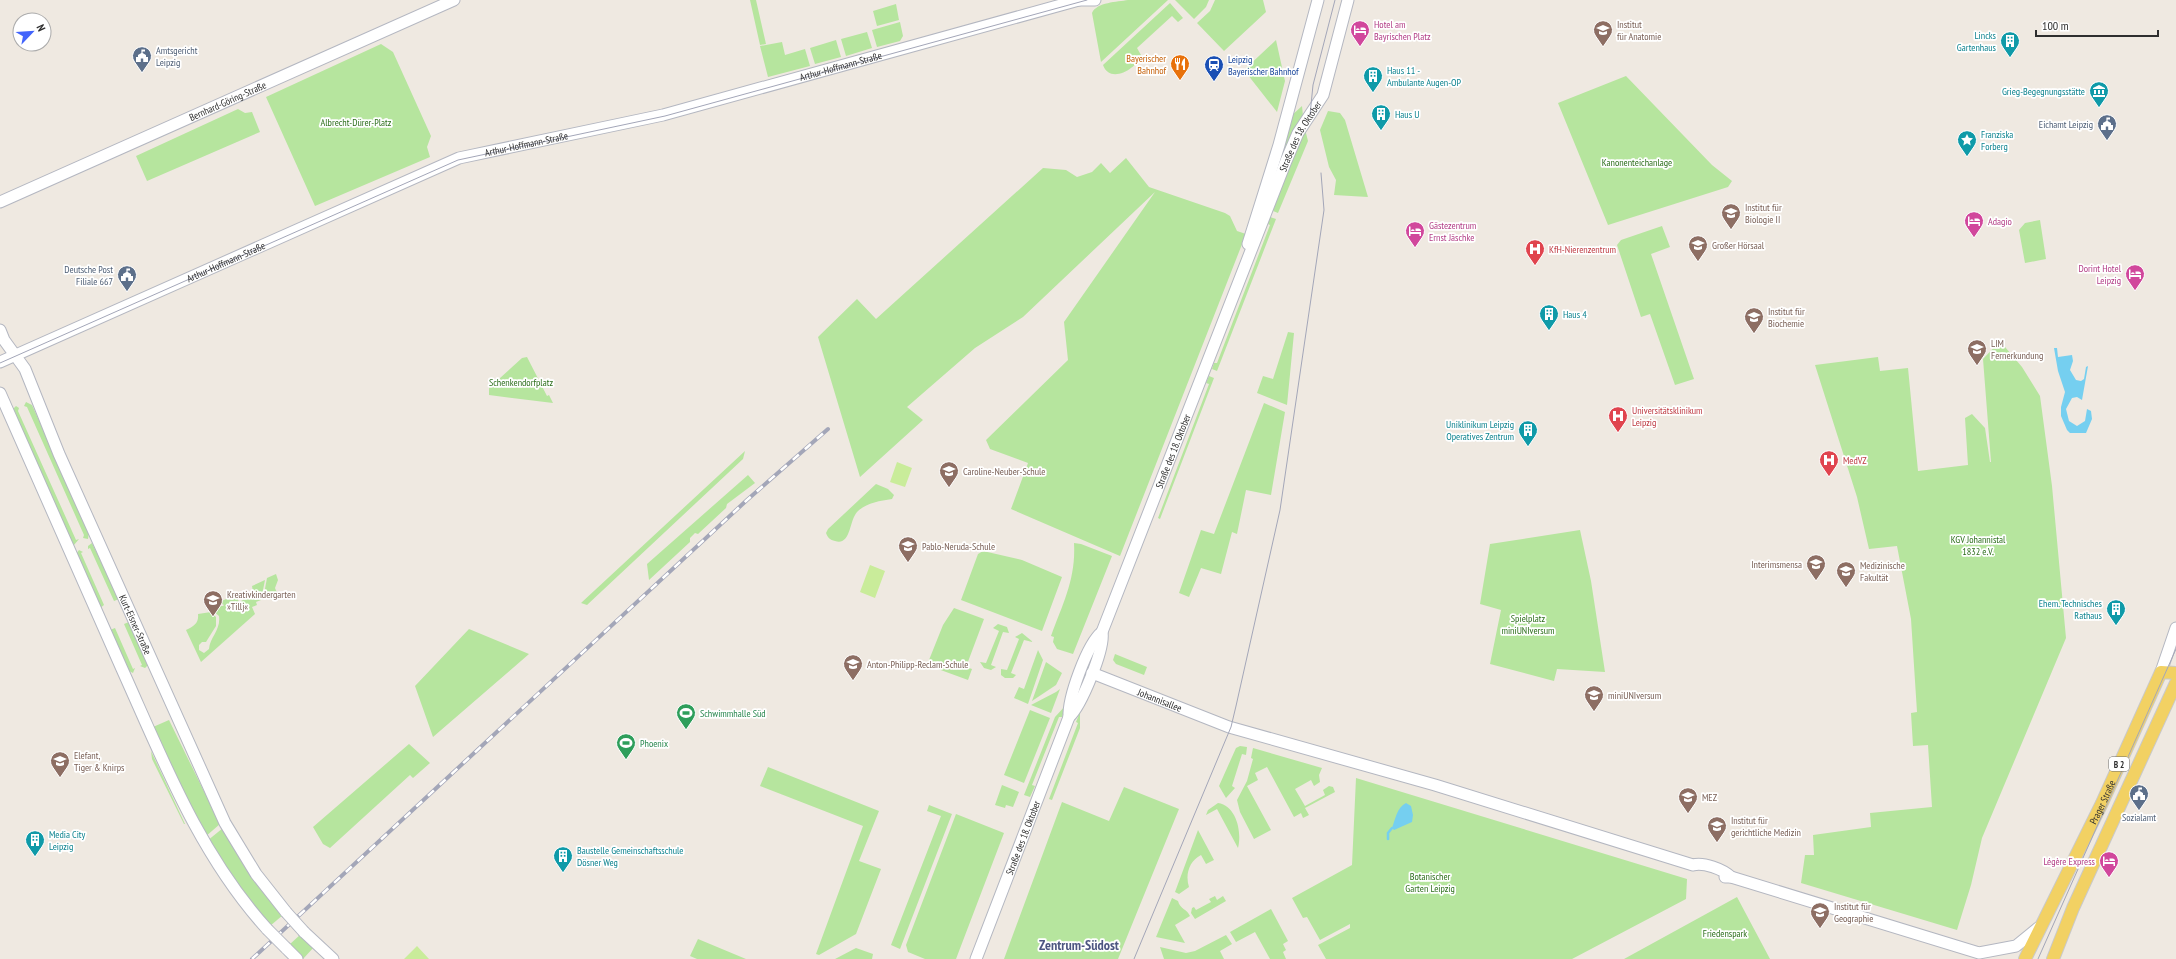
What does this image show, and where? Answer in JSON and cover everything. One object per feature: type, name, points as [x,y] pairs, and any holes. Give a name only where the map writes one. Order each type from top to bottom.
[{"type":"main road","name":"Bernhard-Göring-Straße","points":[[0,202],[454,0]]},
{"type":"main road","name":"Arthur-Hoffmann-Straße","points":[[0,362],[456,160],[663,115],[1078,0],[1095,0]]},
{"type":"main road","name":"Straße des 18. Oktober","points":[[1242,270],[1252,228],[1279,145],[1318,0]]},
{"type":"main road","name":"Straße des 18. Oktober","points":[[976,959],[1069,717],[1069,707],[1080,675],[1094,642],[1102,632],[1242,270],[1298,133],[1323,95],[1348,0]]},
{"type":"main road","name":"Kurt-Eisner-Straße","points":[[0,330],[4,340],[25,369],[59,454],[225,823],[256,874],[286,912],[304,932],[333,959]]},
{"type":"main road","points":[[0,393],[148,728],[190,816],[223,873],[267,929],[297,959]]},
{"type":"main road","name":"Prager Straße","points":[[2038,928],[2102,803],[2159,676],[2176,628]]},
{"type":"main road","name":"Straße des 18. Oktober","points":[[1069,717],[1078,708],[1102,648],[1102,632]]},
{"type":"main road","name":"Johannisallee","points":[[1092,673],[1229,727],[1435,785],[1693,865],[1697,864],[1712,867],[1725,871],[1731,876],[1979,953]]},
{"type":"main road","points":[[2159,676],[2176,673]]},
{"type":"main road","name":"B 2","points":[[2159,676],[2176,685]]},
{"type":"main road","name":"Prager Straße","points":[[2053,959],[2073,908],[2176,685]]},
{"type":"main road","points":[[1979,953],[2016,946],[2038,928]]},
{"type":"main road","name":"B 2","points":[[2024,959],[2038,928]]},
{"type":"main road","points":[[1979,953],[1990,959]]},
{"type":"green space","points":[[750,0],[756,0],[766,44],[760,45]]},
{"type":"green space","points":[[1128,0],[1168,0],[1101,62],[1092,13],[1095,9],[1103,5]]},
{"type":"green space","points":[[1175,0],[1209,0],[1206,7],[1194,19]]},
{"type":"green space","points":[[1215,0],[1263,0],[1266,12],[1224,51],[1197,23],[1210,11]]},
{"type":"green space","points":[[1170,3],[1183,18],[1178,22],[1172,16],[1137,48],[1141,55],[1139,60],[1130,69],[1117,74],[1111,74],[1107,71],[1103,65]]},
{"type":"green space","points":[[896,4],[899,20],[877,26],[873,11]]},
{"type":"green space","points":[[900,22],[903,36],[900,41],[877,47],[872,30]]},
{"type":"green space","points":[[867,32],[872,48],[846,56],[841,39]]},
{"type":"green space","points":[[836,40],[841,57],[815,64],[810,48]]},
{"type":"green space","points":[[1276,40],[1285,81],[1277,112],[1244,70]]},
{"type":"green space","points":[[782,42],[785,55],[805,49],[810,66],[768,77],[760,46]]},
{"type":"green space","name":"Albrecht-Dürer-Platz","points":[[381,44],[393,52],[431,136],[427,147],[430,157],[315,206],[266,97]]},
{"type":"green space","name":"Kanonenteichanlage","points":[[1626,76],[1712,165],[1732,181],[1728,187],[1608,225],[1558,103]]},
{"type":"green space","points":[[1302,106],[1303,116],[1280,166],[1276,168],[1291,116]]},
{"type":"green space","points":[[238,109],[245,113],[252,112],[260,132],[147,181],[136,156]]},
{"type":"green space","points":[[1328,111],[1340,113],[1345,120],[1368,197],[1334,195],[1336,180],[1329,167],[1320,130]]},
{"type":"green space","points":[[1305,129],[1308,141],[1278,213],[1273,211],[1286,174]]},
{"type":"green space","points":[[1126,158],[1149,187],[1225,213],[1230,216],[1237,231],[1246,234],[1120,556],[1011,509],[1028,463],[990,449],[986,440],[1068,360],[1064,322],[1155,192],[1023,317],[975,348],[907,407],[923,420],[860,477],[818,337],[857,299],[876,319],[1043,168],[1066,170],[1077,177],[1092,172],[1101,163],[1110,173]]},
{"type":"green space","points":[[1270,217],[1276,219],[1217,371],[1212,369],[1214,363],[1217,363],[1270,225],[1268,224]]},
{"type":"green space","points":[[2040,220],[2046,259],[2025,263],[2019,230],[2025,223]]},
{"type":"green space","points":[[1662,226],[1670,247],[1651,254],[1694,379],[1675,385],[1650,314],[1641,317],[1617,245],[1621,240]]},
{"type":"green space","points":[[1288,332],[1294,333],[1287,405],[1257,393],[1263,376],[1273,379]]},
{"type":"green space","name":"KGV Johannistal 1832 e.V.","points":[[2000,341],[2022,367],[2040,396],[2052,486],[2066,638],[1982,838],[1971,885],[1957,930],[1801,883],[1805,855],[1814,855],[1813,835],[1871,827],[1870,813],[1932,807],[1928,745],[1913,746],[1911,713],[1917,712],[1911,619],[1897,546],[1869,549],[1857,497],[1815,365],[1878,357],[1880,371],[1908,368],[1918,471],[1968,465],[1965,418],[1972,414],[1985,428],[1991,462],[1983,359]]},
{"type":"green space","name":"Schenkendorfplatz","points":[[527,357],[547,396],[549,395],[553,403],[489,395],[489,388],[522,358]]},
{"type":"green space","points":[[1209,376],[1214,378],[1160,519],[1158,518],[1209,384],[1206,383]]},
{"type":"green space","points":[[26,402],[32,405],[89,532],[88,539],[83,538],[84,535],[27,407],[24,406]]},
{"type":"green space","points":[[1264,403],[1285,412],[1271,495],[1246,490],[1237,534],[1232,532],[1221,574],[1201,568],[1189,597],[1179,593],[1201,530],[1214,534]]},
{"type":"green space","points":[[16,406],[19,408],[18,411],[76,540],[79,539],[74,545],[72,545],[12,410]]},
{"type":"green space","points":[[745,451],[743,459],[587,605],[581,603]]},
{"type":"green space","points":[[897,462],[912,468],[905,487],[890,482]]},
{"type":"green space","points":[[748,475],[755,483],[727,504],[726,508],[698,534],[695,533],[690,538],[690,542],[649,580],[647,564]]},
{"type":"green space","points":[[876,484],[888,489],[894,495],[892,499],[864,506],[854,516],[849,532],[844,540],[840,542],[833,541],[829,538],[826,533],[828,529]]},
{"type":"green space","name":"Spielplatz miniUNIversum","points":[[1580,530],[1591,581],[1605,672],[1557,669],[1554,681],[1490,664],[1501,610],[1480,604],[1490,544]]},
{"type":"green space","points":[[92,543],[119,599],[114,601],[90,548],[88,549],[88,546]]},
{"type":"green space","points":[[1074,543],[1081,544],[1112,556],[1073,654],[1057,649],[1053,642],[1054,637],[1051,636],[1071,580]]},
{"type":"green space","points":[[79,550],[83,552],[81,553],[104,605],[100,608],[76,554]]},
{"type":"green space","points":[[983,551],[1022,560],[1062,577],[1042,631],[961,600],[978,554]]},
{"type":"green space","points":[[870,565],[885,571],[875,598],[860,592]]},
{"type":"green space","points":[[276,574],[278,580],[275,588],[277,593],[270,600],[269,593],[264,594],[267,578]]},
{"type":"green space","points":[[265,580],[261,600],[256,602],[257,605],[252,607],[255,614],[201,662],[186,630],[198,620],[198,614],[211,612],[216,617],[216,626],[206,642],[202,642],[199,645],[199,650],[204,653],[209,649],[219,621],[219,616],[212,610],[218,606],[224,605],[219,602],[236,595],[239,602],[245,599],[244,596],[253,592],[252,586]]},
{"type":"green space","points":[[954,608],[984,619],[966,667],[972,669],[968,680],[927,665],[943,625]]},
{"type":"green space","points":[[129,622],[148,665],[145,668],[140,666],[142,665],[124,624]]},
{"type":"green space","points":[[998,624],[1007,627],[1009,633],[1003,632],[991,665],[996,667],[991,670],[984,668],[980,662],[986,663],[999,631],[993,628]]},
{"type":"green space","points":[[115,628],[133,669],[135,668],[133,673],[127,670],[110,630]]},
{"type":"green space","points":[[469,629],[529,654],[433,737],[415,686]]},
{"type":"green space","points":[[1022,633],[1033,642],[1024,640],[1011,673],[1016,675],[1013,678],[1005,678],[1001,675],[1001,669],[1007,670],[1019,639],[1015,637]]},
{"type":"green space","points":[[1038,650],[1043,660],[1028,704],[1014,698],[1019,687],[1024,689]]},
{"type":"green space","points":[[1115,654],[1147,667],[1144,675],[1116,664],[1113,660]]},
{"type":"green space","points":[[1046,662],[1062,673],[1056,685],[1032,701]]},
{"type":"green space","points":[[1060,689],[1051,713],[1031,705],[1056,692]]},
{"type":"green space","points":[[1066,705],[1062,717],[1059,717],[1032,785],[1035,786],[1030,797],[1024,795],[1055,717]]},
{"type":"green space","points":[[1030,710],[1050,718],[1024,783],[1004,775]]},
{"type":"green space","points":[[1080,712],[1080,728],[1052,800],[1049,799],[1078,723],[1076,722]]},
{"type":"green space","points":[[169,720],[220,824],[205,837],[153,727]]},
{"type":"green space","points":[[409,744],[430,763],[413,778],[410,775],[330,848],[323,844],[313,827]]},
{"type":"green space","points":[[1240,746],[1247,747],[1246,755],[1242,754],[1232,786],[1235,788],[1226,798],[1219,786],[1236,748]]},
{"type":"green space","points":[[1253,748],[1322,768],[1319,775],[1320,782],[1314,786],[1311,780],[1295,789],[1305,806],[1325,795],[1323,790],[1329,786],[1333,787],[1335,792],[1305,808],[1309,815],[1303,818],[1301,813],[1294,817],[1267,767],[1255,773],[1258,780],[1247,786],[1271,830],[1254,839],[1240,812],[1237,800],[1247,781],[1253,759],[1251,758]]},
{"type":"green space","points":[[151,751],[185,824],[152,759]]},
{"type":"green space","points":[[768,767],[879,811],[859,861],[881,869],[856,934],[819,955],[816,954],[863,826],[760,786]]},
{"type":"green space","name":"Botanischer Garten Leipzig","points":[[1356,778],[1687,879],[1686,899],[1572,959],[1326,959],[1318,945],[1350,928],[1350,924],[1320,940],[1307,917],[1303,918],[1292,898],[1352,865]]},
{"type":"green space","points":[[1002,785],[1019,792],[1013,807],[1006,805],[1005,808],[995,805]]},
{"type":"green space","points":[[1124,787],[1179,809],[1118,959],[1004,959],[1062,802],[1109,821]]},
{"type":"green space","points":[[1218,803],[1230,809],[1237,821],[1239,835],[1238,848],[1217,809],[1206,815],[1208,810]]},
{"type":"green space","points":[[929,805],[952,814],[900,949],[891,945],[941,816],[927,811]]},
{"type":"green space","points":[[956,814],[1004,833],[956,959],[925,959],[908,952],[906,945]]},
{"type":"green space","points":[[223,828],[283,915],[270,926],[255,909],[207,841]]},
{"type":"green space","points":[[1198,830],[1214,860],[1206,864],[1201,855],[1197,858],[1189,869],[1189,887],[1179,894],[1175,892]]},
{"type":"green space","points":[[1215,896],[1217,900],[1223,896],[1226,901],[1195,919],[1191,913],[1192,908],[1194,907],[1196,910],[1211,902],[1209,899]]},
{"type":"green space","name":"Friedenspark","points":[[1737,897],[1770,959],[1624,959]]},
{"type":"green space","points":[[1172,898],[1178,901],[1180,906],[1190,916],[1175,925],[1185,943],[1156,937]]},
{"type":"green space","points":[[1271,909],[1288,941],[1283,944],[1286,950],[1283,952],[1286,959],[1270,959],[1255,932],[1236,942],[1230,932]]},
{"type":"green space","points":[[301,934],[314,947],[303,959],[289,945]]},
{"type":"green space","points":[[1226,935],[1232,944],[1220,951],[1224,959],[1164,959],[1160,947],[1186,953],[1195,951]]},
{"type":"green space","points":[[698,939],[746,959],[697,959],[690,956]]},
{"type":"green space","points":[[417,946],[429,959],[404,959]]},
{"type":"green space","points":[[856,948],[873,954],[872,959],[835,959]]},
{"type":"water","points":[[2054,348],[2057,348],[2058,357],[2072,355],[2073,361],[2070,370],[2076,380],[2081,381],[2084,379],[2086,367],[2088,366],[2082,400],[2077,397],[2072,398],[2066,409],[2069,421],[2077,426],[2085,421],[2087,409],[2091,411],[2092,419],[2086,433],[2070,433],[2067,430],[2061,416],[2061,407],[2065,392],[2058,371]]},
{"type":"water","points":[[1406,803],[1411,806],[1413,815],[1412,822],[1394,830],[1392,828],[1400,807]]},
{"type":"waterway","points":[[1388,839],[1388,833],[1392,828]]},
{"type":"tram line","points":[[0,363],[458,160],[665,116],[1087,0]]},
{"type":"tram line","points":[[1310,115],[1313,85],[1335,0]]},
{"type":"tram line","points":[[1134,959],[1231,727],[1236,706],[1280,510],[1324,210],[1321,173]]},
{"type":"tram line","points":[[2038,959],[2176,649]]},
{"type":"railway","points":[[252,959],[747,500],[828,429]]},
{"type":"place","name":"Hotel am Bayrischen Platz","points":[[1360,47]]},
{"type":"place","name":"Institut für Anatomie","points":[[1603,47]]},
{"type":"place","name":"Lincks Gartenhaus","points":[[2010,58]]},
{"type":"place","name":"Amtsgericht Leipzig","points":[[142,73]]},
{"type":"place","name":"Bayerischer Bahnhof","points":[[1180,81]]},
{"type":"place","name":"Leipzig Bayerischer Bahnhof","points":[[1214,82]]},
{"type":"place","name":"Haus 11 - Ambulante Augen-OP","points":[[1373,93]]},
{"type":"place","name":"Grieg-Begegnungsstätte","points":[[2099,108]]},
{"type":"place","name":"Haus U","points":[[1381,131]]},
{"type":"place","name":"Eichamt Leipzig","points":[[2107,141]]},
{"type":"place","name":"Franziska Forberg","points":[[1967,157]]},
{"type":"place","name":"Institut für Biologie II","points":[[1731,230]]},
{"type":"place","name":"Adagio","points":[[1974,238]]},
{"type":"place","name":"Gästezentrum Ernst Jäschke","points":[[1415,248]]},
{"type":"place","name":"Großer Hörsaal","points":[[1698,262]]},
{"type":"place","name":"KfH-Nierenzentrum","points":[[1535,266]]},
{"type":"place","name":"Dorint Hotel Leipzig","points":[[2135,291]]},
{"type":"place","name":"Deutsche Post Filiale 667","points":[[127,292]]},
{"type":"place","name":"Haus 4","points":[[1549,331]]},
{"type":"place","name":"Institut für Biochemie","points":[[1754,334]]},
{"type":"place","name":"LIM Fernerkundung","points":[[1977,366]]},
{"type":"place","name":"Universitätsklinikum Leipzig","points":[[1618,433]]},
{"type":"place","name":"Uniklinikum Leipzig Operatives Zentrum","points":[[1528,447]]},
{"type":"place","name":"MedVZ","points":[[1829,477]]},
{"type":"place","name":"Caroline-Neuber-Schule","points":[[949,488]]},
{"type":"place","name":"Pablo-Neruda-Schule","points":[[908,563]]},
{"type":"place","name":"Interimsmensa","points":[[1816,581]]},
{"type":"place","name":"Medizinische Fakultät","points":[[1846,588]]},
{"type":"place","name":"Kreativkindergarten »Tillj«","points":[[213,617]]},
{"type":"place","name":"Ehem. Technisches Rathaus","points":[[2116,626]]},
{"type":"place","name":"Anton-Philipp-Reclam-Schule","points":[[853,681]]},
{"type":"place","name":"miniUNIversum","points":[[1594,712]]},
{"type":"place","name":"Schwimmhalle Süd","points":[[686,730]]},
{"type":"place","name":"Phoenix","points":[[626,760]]},
{"type":"place","name":"Elefant, Tiger & Knirps","points":[[60,778]]},
{"type":"place","name":"Sozialamt","points":[[2139,811]]},
{"type":"place","name":"MEZ","points":[[1688,814]]},
{"type":"place","name":"Institut für gerichtliche Medizin","points":[[1717,843]]},
{"type":"place","name":"Media City Leipzig","points":[[35,857]]},
{"type":"place","name":"Baustelle Gemeinschaftsschule Dösner Weg","points":[[563,873]]},
{"type":"place","name":"Légère Express","points":[[2109,878]]},
{"type":"place","name":"Institut für Geographie","points":[[1820,929]]},
{"type":"district","name":"Zentrum-Südost","points":[[1079,945]]}]
